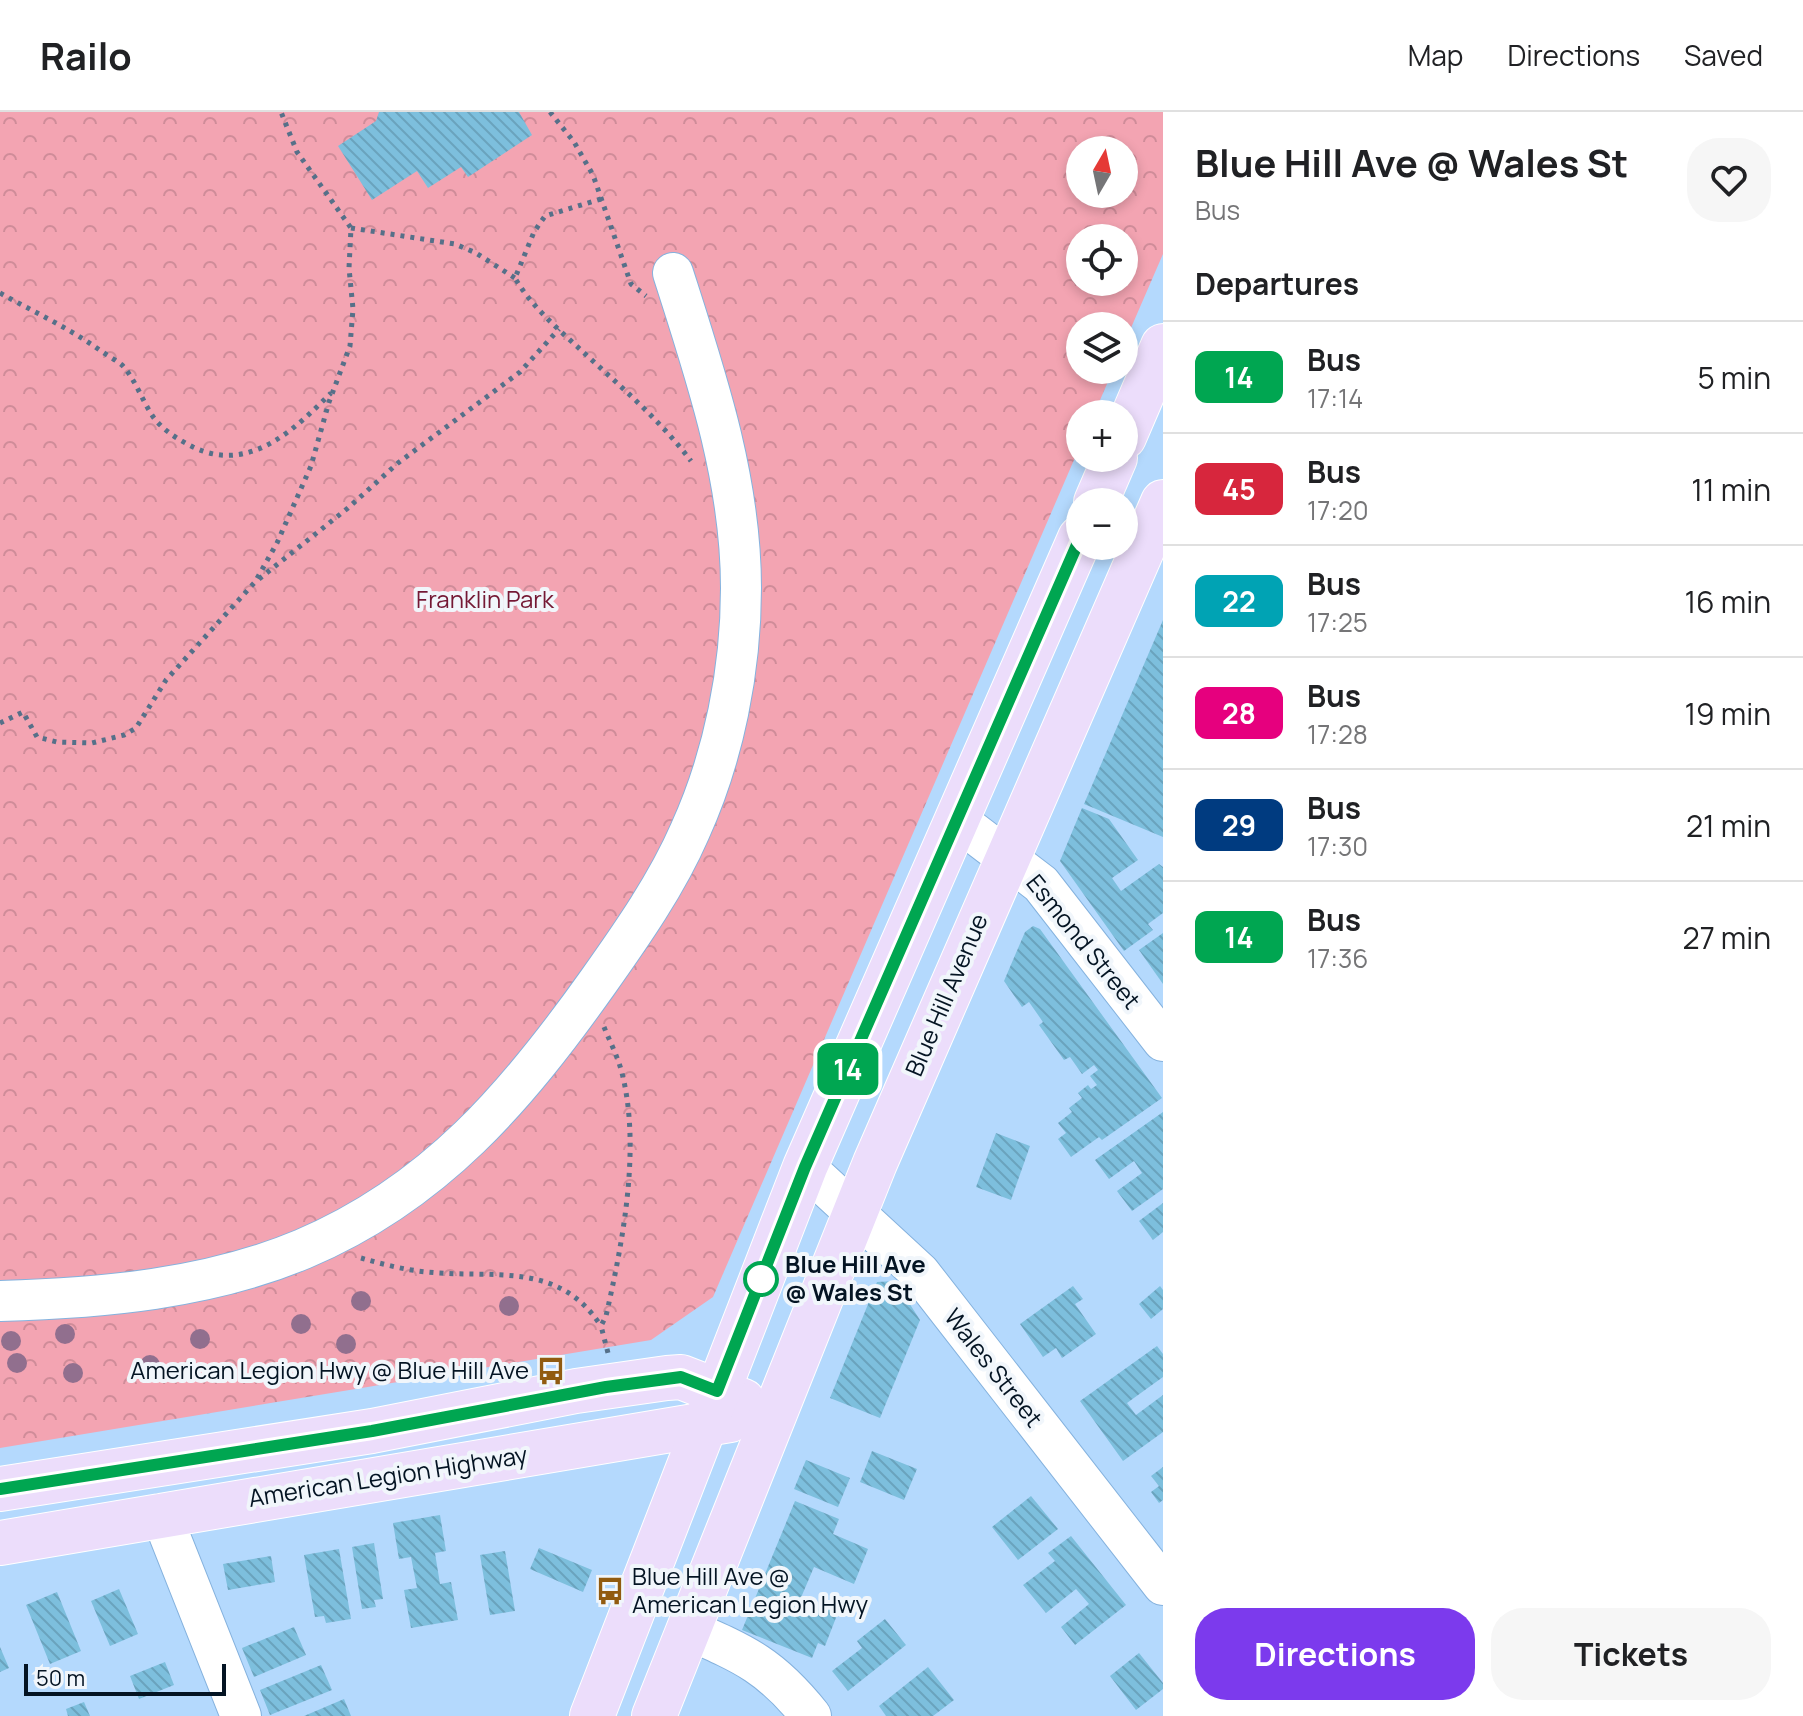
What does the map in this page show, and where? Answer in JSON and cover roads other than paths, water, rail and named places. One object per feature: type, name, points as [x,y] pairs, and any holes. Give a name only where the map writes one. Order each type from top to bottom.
[{"type":"main road","points":[[1138,404],[1163,346]]},
{"type":"main road","name":"Blue Hill Avenue","points":[[654,1716],[855,1213],[1163,502]]},
{"type":"main road","points":[[592,1716],[805,1167],[1070,560]]},
{"type":"main road","name":"American Legion Highway","points":[[0,1489],[372,1431],[606,1387],[681,1377],[711,1407]]},
{"type":"main road","name":"American Legion Highway","points":[[0,1543],[711,1407],[776,1412]]},
{"type":"street","points":[[0,1301],[117,1294],[252,1268],[324,1239],[394,1200],[435,1170],[481,1129],[526,1079],[624,946],[690,833],[717,758],[735,675],[741,587],[739,536],[731,474],[673,273]]},
{"type":"street","name":"Esmond Street","points":[[957,820],[1041,884],[1163,1041]]},
{"type":"street","name":"Wales Street","points":[[805,1167],[920,1273],[1163,1585]]},
{"type":"street","points":[[161,1514],[241,1716]]},
{"type":"street","points":[[689,1630],[743,1654],[761,1666],[791,1691],[811,1716]]},
{"type":"place","name":"Blue Hill Ave @ Wales St","points":[[761,1279]]},
{"type":"place","name":"American Legion Hwy @ Blue Hill Ave","points":[[551,1371]]},
{"type":"place","name":"Blue Hill Ave @ American Legion Hwy","points":[[610,1591]]},
{"type":"park label","name":"Franklin Park","points":[[485,600]]}]
